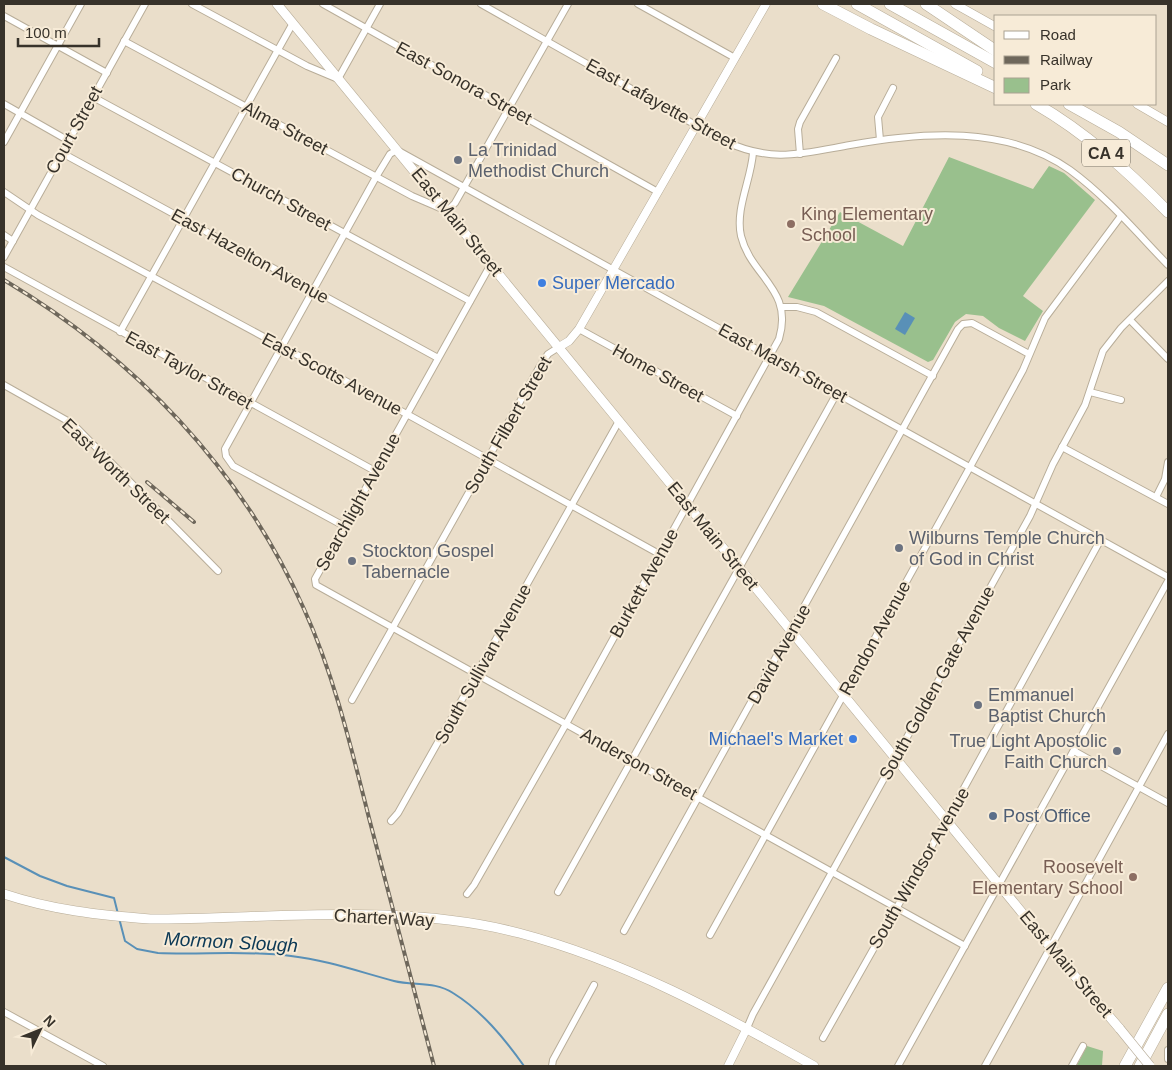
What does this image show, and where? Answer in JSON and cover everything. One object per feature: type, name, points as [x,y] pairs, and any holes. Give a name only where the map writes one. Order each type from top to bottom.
[{"type":"highway","points":[[823,4],[871,29],[994,87]]},
{"type":"highway","points":[[857,4],[994,80]]},
{"type":"highway","points":[[890,4],[994,62]]},
{"type":"highway","points":[[926,4],[994,50]]},
{"type":"highway","points":[[1030,105],[1057,117]]},
{"type":"highway","name":"CA 4","points":[[1038,105],[1114,159],[1168,212]]},
{"type":"highway","name":"CA 4","points":[[1071,105],[1168,165]]},
{"type":"highway","points":[[1076,105],[1106,125]]},
{"type":"highway","points":[[1125,1066],[1168,988]]},
{"type":"highway","points":[[1140,1066],[1168,1014]]},
{"type":"main road","name":"East Main Street","points":[[277,4],[843,695],[1150,1066]]},
{"type":"main road","name":"Charter Way","points":[[4,894],[41,905],[88,914],[138,918],[364,915],[433,920],[518,933],[593,956],[637,974],[747,1028],[814,1066]]},
{"type":"street","points":[[4,142],[81,4]]},
{"type":"street","name":"Court Street","points":[[4,257],[143,4]]},
{"type":"street","points":[[192,4],[277,50],[338,79],[380,4]]},
{"type":"street","name":"East Sonora Street","points":[[323,4],[658,192]]},
{"type":"street","name":"East Lafayette Street","points":[[481,4],[696,125],[753,153],[784,156],[907,136],[960,136],[995,140],[1026,148],[1054,160],[1070,170],[1121,216],[1168,265]]},
{"type":"street","points":[[447,211],[456,203],[568,4]]},
{"type":"street","points":[[638,4],[735,58]]},
{"type":"street","name":"South Filbert Street","points":[[352,700],[540,366],[548,354],[569,341],[579,329],[766,4]]},
{"type":"street","points":[[955,4],[994,26]]},
{"type":"street","points":[[4,16],[106,73]]},
{"type":"street","points":[[120,332],[293,23]]},
{"type":"street","name":"Alma Street","points":[[124,41],[412,196],[447,211]]},
{"type":"street","points":[[800,154],[798,129],[800,122],[836,58]]},
{"type":"street","points":[[880,140],[878,117],[893,88]]},
{"type":"street","name":"Church Street","points":[[93,97],[470,301]]},
{"type":"street","points":[[4,104],[69,141]]},
{"type":"street","points":[[1139,105],[1168,122]]},
{"type":"street","points":[[344,526],[233,466],[226,456],[225,448],[376,177],[390,154],[397,150]]},
{"type":"street","name":"East Marsh Street","points":[[397,150],[1168,576]]},
{"type":"street","name":"East Hazelton Avenue","points":[[62,153],[438,358]]},
{"type":"street","name":"Burkett Avenue","points":[[466,894],[474,885],[566,724],[771,356],[781,333],[782,307],[773,287],[747,250],[742,236],[740,217],[753,153]]},
{"type":"street","name":"East Scotts Avenue","points":[[4,192],[151,276],[407,414],[660,554]]},
{"type":"street","name":"Rendon Avenue","points":[[710,935],[1023,370],[1044,318],[1121,216]]},
{"type":"street","points":[[4,235],[13,241]]},
{"type":"street","name":"Searchlight Avenue","points":[[314,582],[491,264]]},
{"type":"street","name":"East Taylor Street","points":[[4,267],[375,471]]},
{"type":"street","name":"South Golden Gate Avenue","points":[[728,1066],[752,1014],[1036,504],[1062,446],[1090,392],[1103,351],[1130,320],[1168,282]]},
{"type":"street","points":[[782,307],[797,307],[816,312],[933,376]]},
{"type":"street","points":[[1130,320],[1168,360]]},
{"type":"street","name":"David Avenue","points":[[624,930],[904,430],[958,329],[968,323],[976,325],[1029,354]]},
{"type":"street","name":"Home Street","points":[[579,329],[737,416]]},
{"type":"street","name":"East Worth Street","points":[[4,385],[73,424],[218,572]]},
{"type":"street","points":[[1090,392],[1121,400]]},
{"type":"street","points":[[558,892],[633,761],[837,393]]},
{"type":"street","name":"South Sullivan Avenue","points":[[392,821],[478,675],[618,421]]},
{"type":"street","points":[[1062,446],[1168,504]]},
{"type":"street","points":[[1156,497],[1165,479],[1168,462]]},
{"type":"street","name":"South Windsor Avenue","points":[[823,1038],[947,819],[1101,539]]},
{"type":"street","points":[[898,1066],[1168,581]]},
{"type":"street","name":"Anderson Street","points":[[314,582],[965,946]]},
{"type":"street","points":[[985,1066],[1168,734]]},
{"type":"street","points":[[1074,751],[1168,803]]},
{"type":"street","points":[[552,1066],[553,1060],[594,985]]},
{"type":"street","points":[[4,1012],[103,1066]]},
{"type":"street","points":[[1072,1066],[1083,1046]]},
{"type":"street","points":[[1168,1050],[1168,1059]]},
{"type":"green space","points":[[949,157],[1033,189],[1049,166],[1064,173],[1095,200],[1023,296],[1043,311],[1025,341],[999,328],[983,316],[966,314],[955,322],[933,360],[928,362],[824,306],[788,297],[840,212],[903,246]]},
{"type":"green space","points":[[1087,1046],[1103,1051],[1102,1066],[1077,1065]]},
{"type":"water","points":[[905,312],[915,318],[905,335],[895,329]]},
{"type":"waterway","name":"Mormon Slough","points":[[4,857],[40,876],[67,886],[114,898],[118,914]]},
{"type":"waterway","name":"Mormon Slough","points":[[119,918],[125,941],[137,949],[158,953],[258,953],[291,956],[330,963],[394,981],[432,985],[446,989],[474,1008],[509,1045],[524,1066]]},
{"type":"railway","points":[[4,280],[52,311],[97,344],[140,381],[180,421],[216,464],[249,509],[278,558],[315,634],[333,685],[434,1066]]},
{"type":"railway","points":[[147,482],[194,522]]},
{"type":"place","name":"La Trinidad Methodist Church","points":[[458,160]]},
{"type":"place","name":"King Elementary School","points":[[791,224]]},
{"type":"place","name":"Super Mercado","points":[[542,283]]},
{"type":"place","name":"Wilburns Temple Church of God in Christ","points":[[899,548]]},
{"type":"place","name":"Stockton Gospel Tabernacle","points":[[352,561]]},
{"type":"place","name":"Emmanuel Baptist Church","points":[[978,705]]},
{"type":"place","name":"Michael's Market","points":[[853,739]]},
{"type":"place","name":"True Light Apostolic Faith Church","points":[[1117,751]]},
{"type":"place","name":"Post Office","points":[[993,816]]},
{"type":"place","name":"Roosevelt Elementary School","points":[[1133,877]]}]
